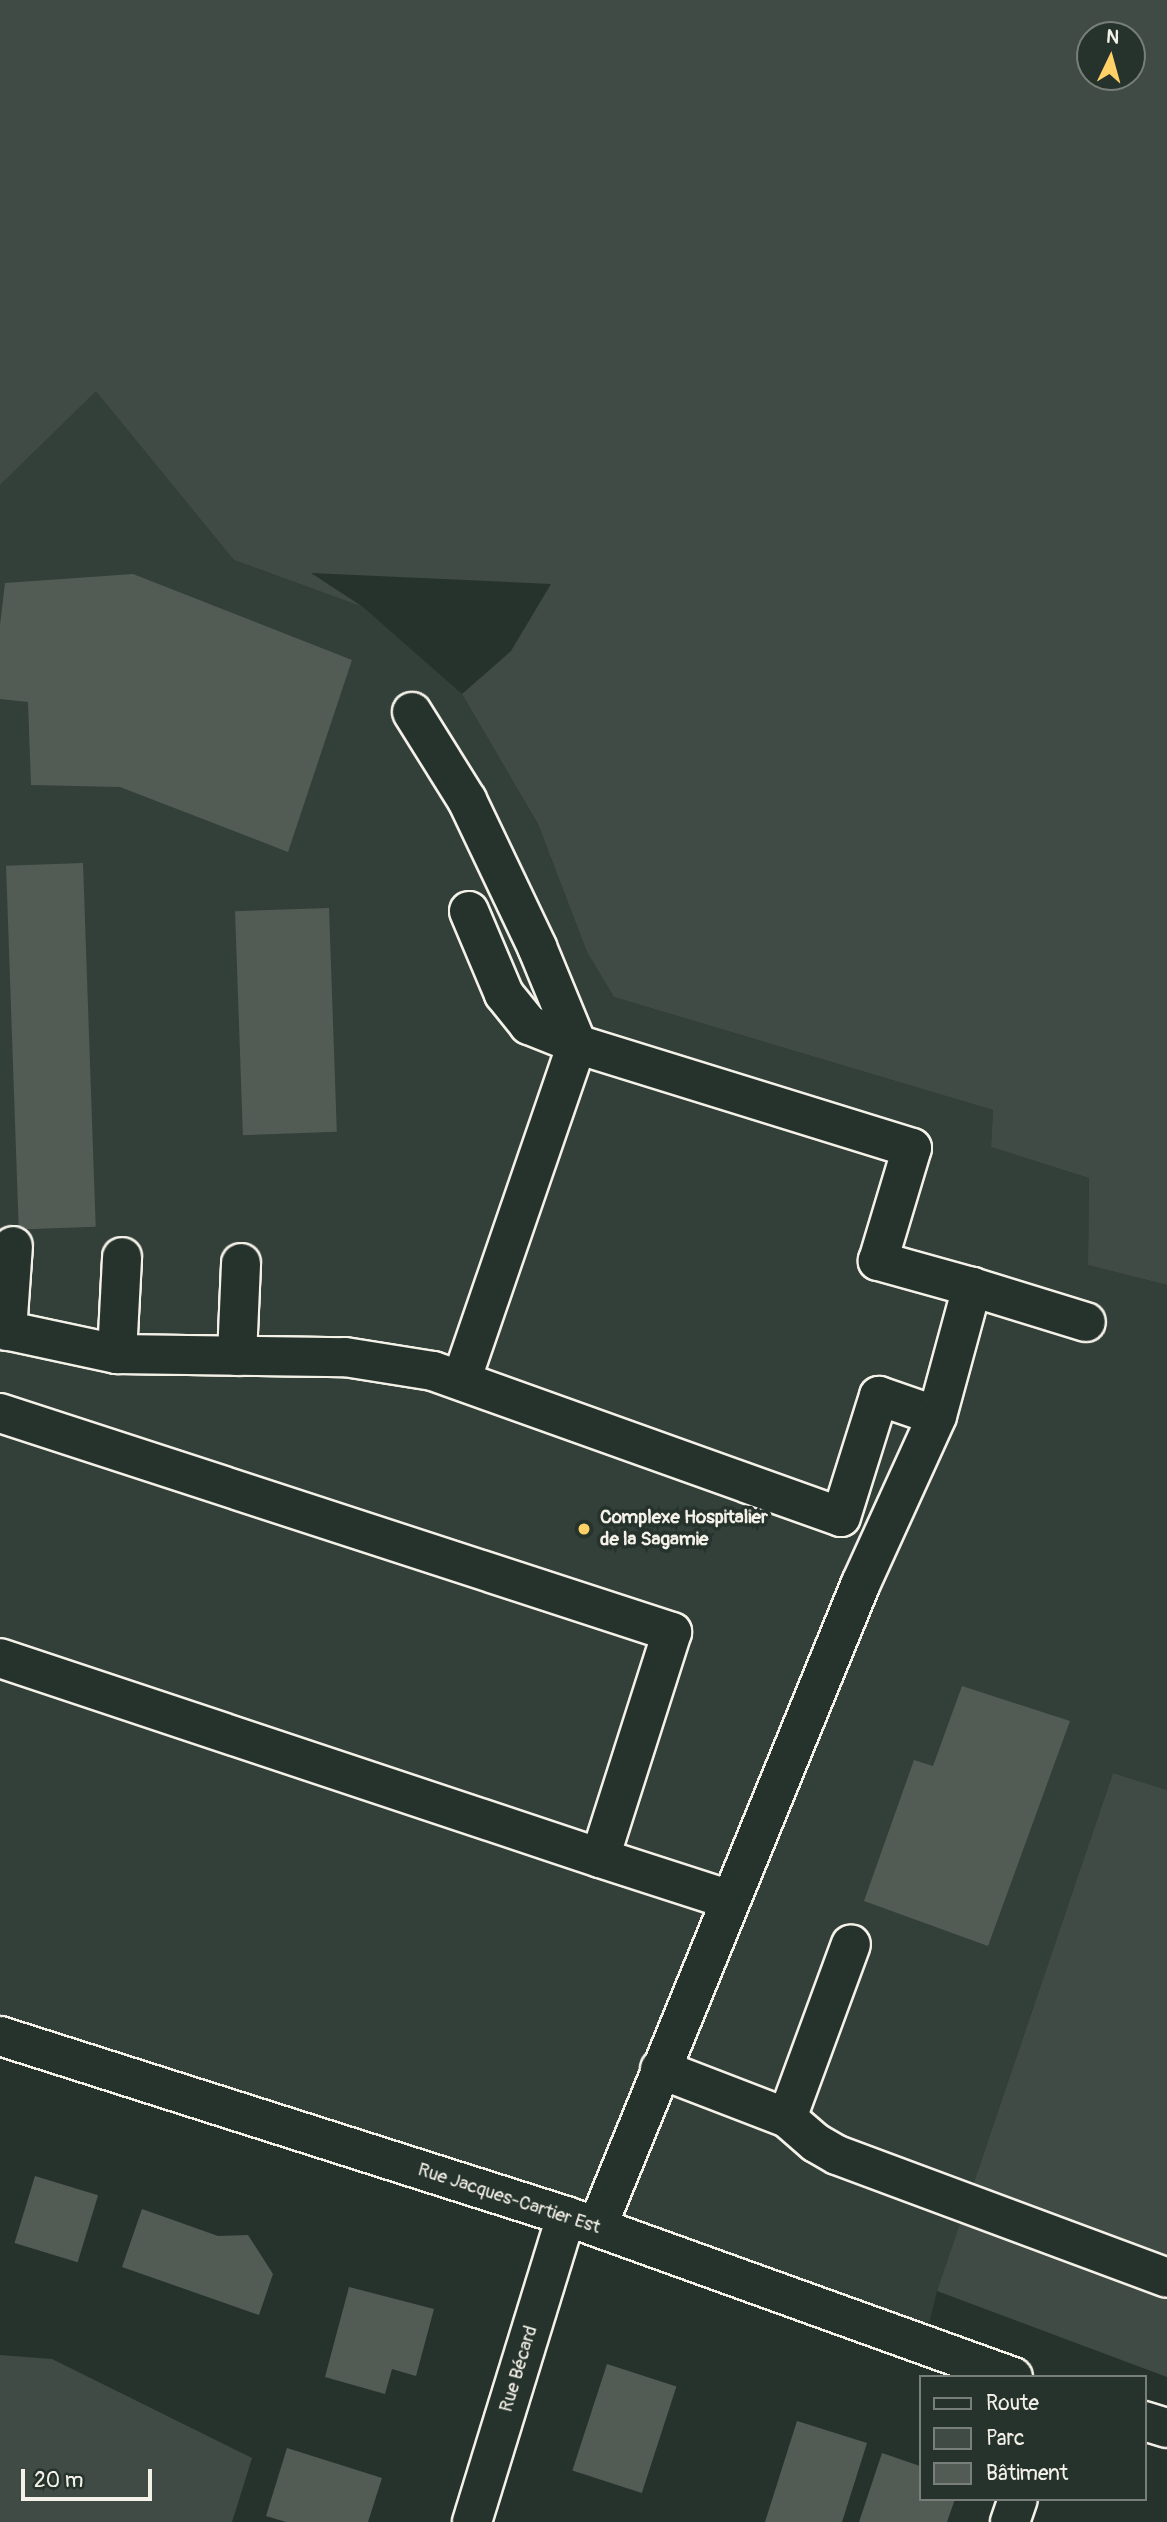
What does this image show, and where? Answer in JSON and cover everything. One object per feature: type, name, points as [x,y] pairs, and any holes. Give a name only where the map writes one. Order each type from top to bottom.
[{"type":"main road","points":[[412,712],[467,800],[537,947],[577,1044],[461,1381]]},
{"type":"main road","points":[[469,911],[504,994],[530,1025],[577,1044],[912,1147],[878,1261],[1086,1322]]},
{"type":"main road","points":[[13,1246],[4,1330],[117,1354],[345,1357],[433,1371],[841,1517],[879,1396],[937,1416]]},
{"type":"main road","points":[[117,1354],[122,1257]]},
{"type":"main road","points":[[237,1356],[241,1263]]},
{"type":"main road","name":"Rue Bécard","points":[[472,2522],[582,2222],[660,2069],[862,1583],[937,1416],[972,1287]]},
{"type":"main road","points":[[0,1413],[672,1632],[600,1858]]},
{"type":"main road","points":[[0,1658],[730,1900]]},
{"type":"main road","points":[[787,2118],[851,1944]]},
{"type":"main road","name":"Rue Jacques-Cartier Est","points":[[0,2036],[582,2222],[1007,2375]]},
{"type":"main road","points":[[660,2069],[787,2118],[816,2143],[837,2155],[967,2201],[1167,2278]]},
{"type":"main road","points":[[1146,2422],[1167,2428]]},
{"type":"main road","points":[[1010,2522],[1017,2501]]},
{"type":"shaded area","name":"Complexe Hospitalier de la Sagamie","points":[[96,390],[138,433],[234,560],[363,607],[462,694],[538,824],[587,952],[614,997],[993,1110],[991,1147],[1089,1178],[1088,1265],[1167,1285],[1167,1790],[1113,1773],[937,2291],[924,2344],[0,2036],[0,485]]},
{"type":"green space","points":[[0,0],[1167,0],[1167,1285],[1088,1265],[1089,1178],[991,1147],[993,1110],[614,997],[587,952],[538,824],[462,694],[511,651],[551,584],[311,573],[363,607],[234,560],[96,391],[0,485]]},
{"type":"green space","points":[[1113,1773],[1167,1790],[1167,2377],[937,2291]]},
{"type":"green space","points":[[0,2355],[52,2359],[252,2458],[232,2522],[0,2522]]},
{"type":"building","points":[[133,574],[352,660],[288,852],[120,787],[31,785],[28,702],[0,699],[0,625],[5,583]]},
{"type":"building","points":[[83,863],[96,1227],[19,1229],[6,866]]},
{"type":"building","points":[[329,908],[337,1132],[243,1135],[235,911]]},
{"type":"building","points":[[962,1686],[1070,1721],[988,1946],[864,1901],[914,1760],[933,1766]]},
{"type":"building","points":[[35,2176],[98,2195],[78,2262],[15,2243]]},
{"type":"building","points":[[142,2209],[218,2236],[248,2235],[273,2274],[259,2315],[122,2267]]},
{"type":"building","points":[[349,2287],[434,2309],[416,2376],[392,2369],[385,2394],[325,2377]]},
{"type":"building","points":[[607,2364],[676,2387],[642,2493],[572,2471]]},
{"type":"building","points":[[797,2421],[867,2443],[842,2522],[765,2522]]},
{"type":"building","points":[[287,2448],[382,2478],[368,2522],[286,2522],[266,2516]]},
{"type":"building","points":[[882,2453],[918,2465],[918,2501],[954,2501],[947,2522],[859,2522]]},
{"type":"place","name":"Complexe Hospitalier de la Sagamie","points":[[584,1529]]}]
